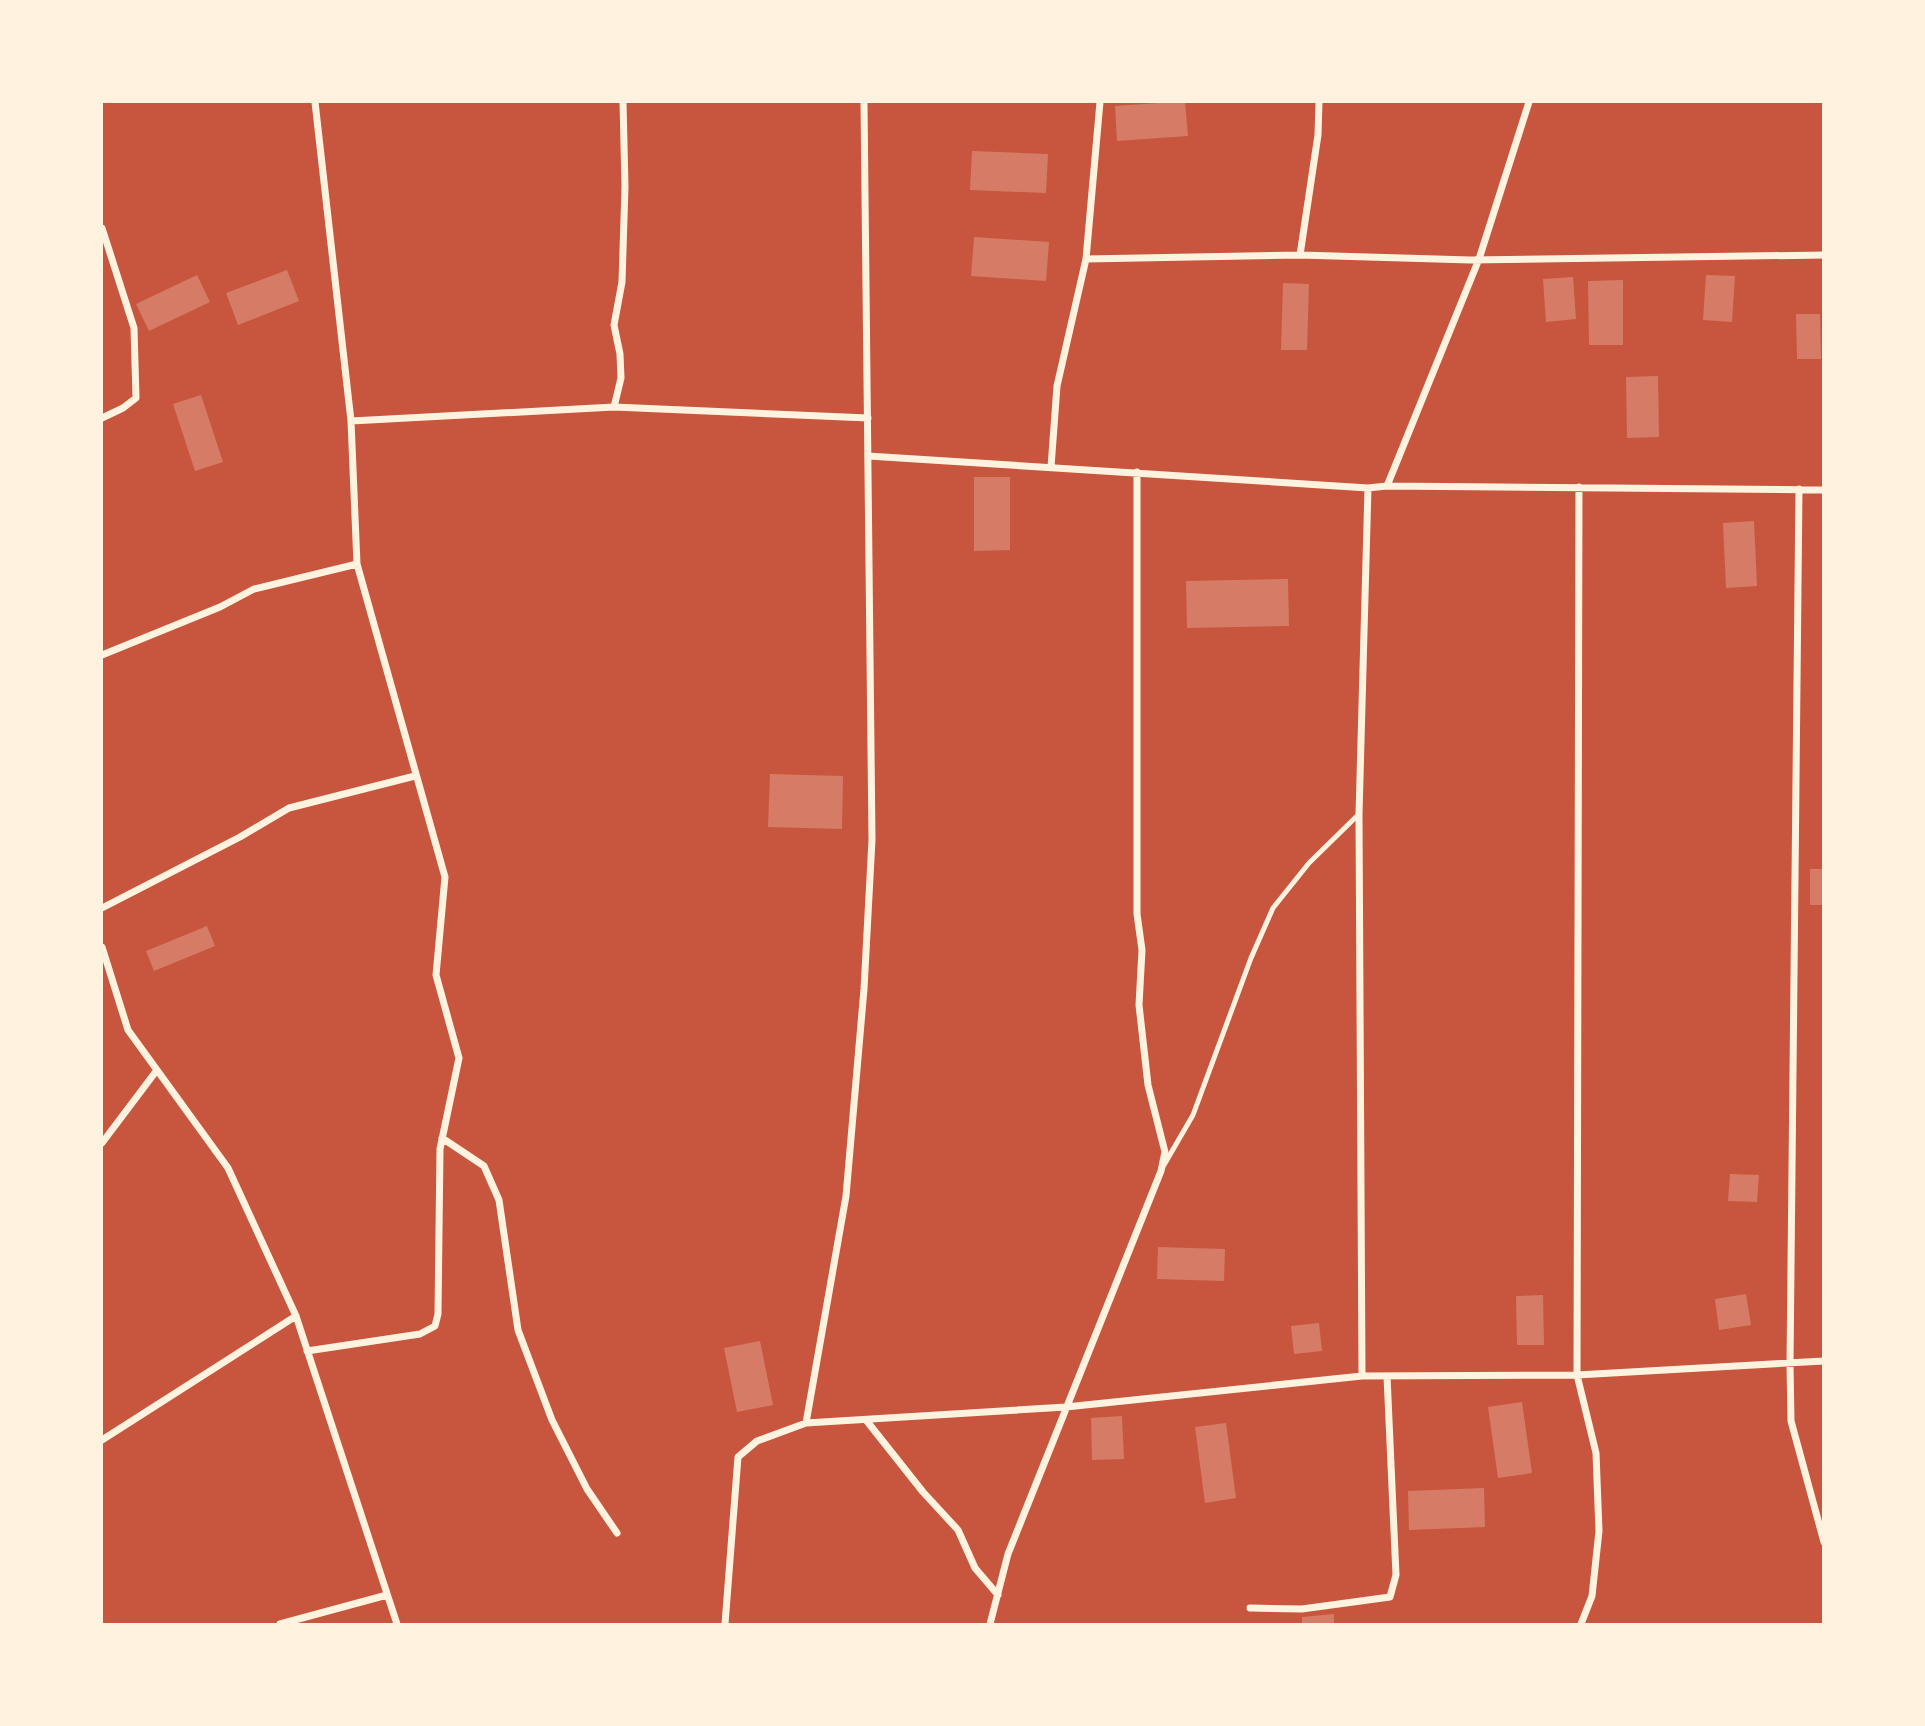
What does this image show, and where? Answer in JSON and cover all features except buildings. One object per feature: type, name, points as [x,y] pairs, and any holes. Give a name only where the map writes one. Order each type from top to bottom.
[{"type":"street","points":[[307,1351],[420,1334],[435,1326],[438,1314],[440,1149],[458,1058],[436,975],[445,877],[357,564],[351,421],[315,102]]},
{"type":"street","points":[[614,407],[621,378],[620,354],[614,325],[622,282],[625,187],[623,102]]},
{"type":"street","points":[[806,1423],[846,1196],[864,989],[873,840],[864,102]]},
{"type":"street","points":[[1051,467],[1057,386],[1086,259],[1100,102]]},
{"type":"street","points":[[1300,255],[1318,135],[1319,102]]},
{"type":"street","points":[[1387,486],[1479,259],[1529,102]]},
{"type":"street","points":[[102,228],[134,328],[136,381],[135,398],[123,408],[102,418]]},
{"type":"street","points":[[1086,259],[1300,255],[1479,259],[1824,255]]},
{"type":"street","points":[[351,421],[614,407],[868,418]]},
{"type":"street","points":[[869,456],[1368,488],[1824,490]]},
{"type":"street","points":[[990,1625],[1008,1554],[1161,1171],[1165,1152],[1148,1085],[1139,1004],[1142,950],[1137,914],[1137,472]]},
{"type":"street","points":[[1579,487],[1577,1375],[1596,1453],[1599,1531],[1592,1596],[1581,1625]]},
{"type":"street","points":[[1362,1376],[1359,814],[1368,488]]},
{"type":"street","points":[[1799,489],[1791,1421],[1824,1542]]},
{"type":"street","points":[[102,655],[220,607],[254,589],[357,564]]},
{"type":"street","points":[[102,908],[240,837],[289,808],[415,776]]},
{"type":"street","points":[[102,947],[128,1030],[228,1168],[296,1316],[397,1625]]},
{"type":"street","points":[[102,1143],[157,1070]]},
{"type":"street","points":[[442,1138],[484,1166],[499,1200],[518,1330],[552,1420],[587,1489],[617,1533]]},
{"type":"street","points":[[102,1440],[296,1316]]},
{"type":"street","points":[[725,1625],[738,1457],[757,1441],[806,1423],[1066,1407],[1362,1376],[1577,1375],[1824,1361]]},
{"type":"street","points":[[1250,1608],[1302,1609],[1390,1597],[1396,1575],[1387,1376]]},
{"type":"street","points":[[866,1420],[923,1492],[958,1530],[975,1568],[998,1595]]},
{"type":"street","points":[[280,1625],[387,1595]]},
{"type":"lane","points":[[1161,1171],[1193,1115],[1251,958],[1273,908],[1309,863],[1359,814]]}]
